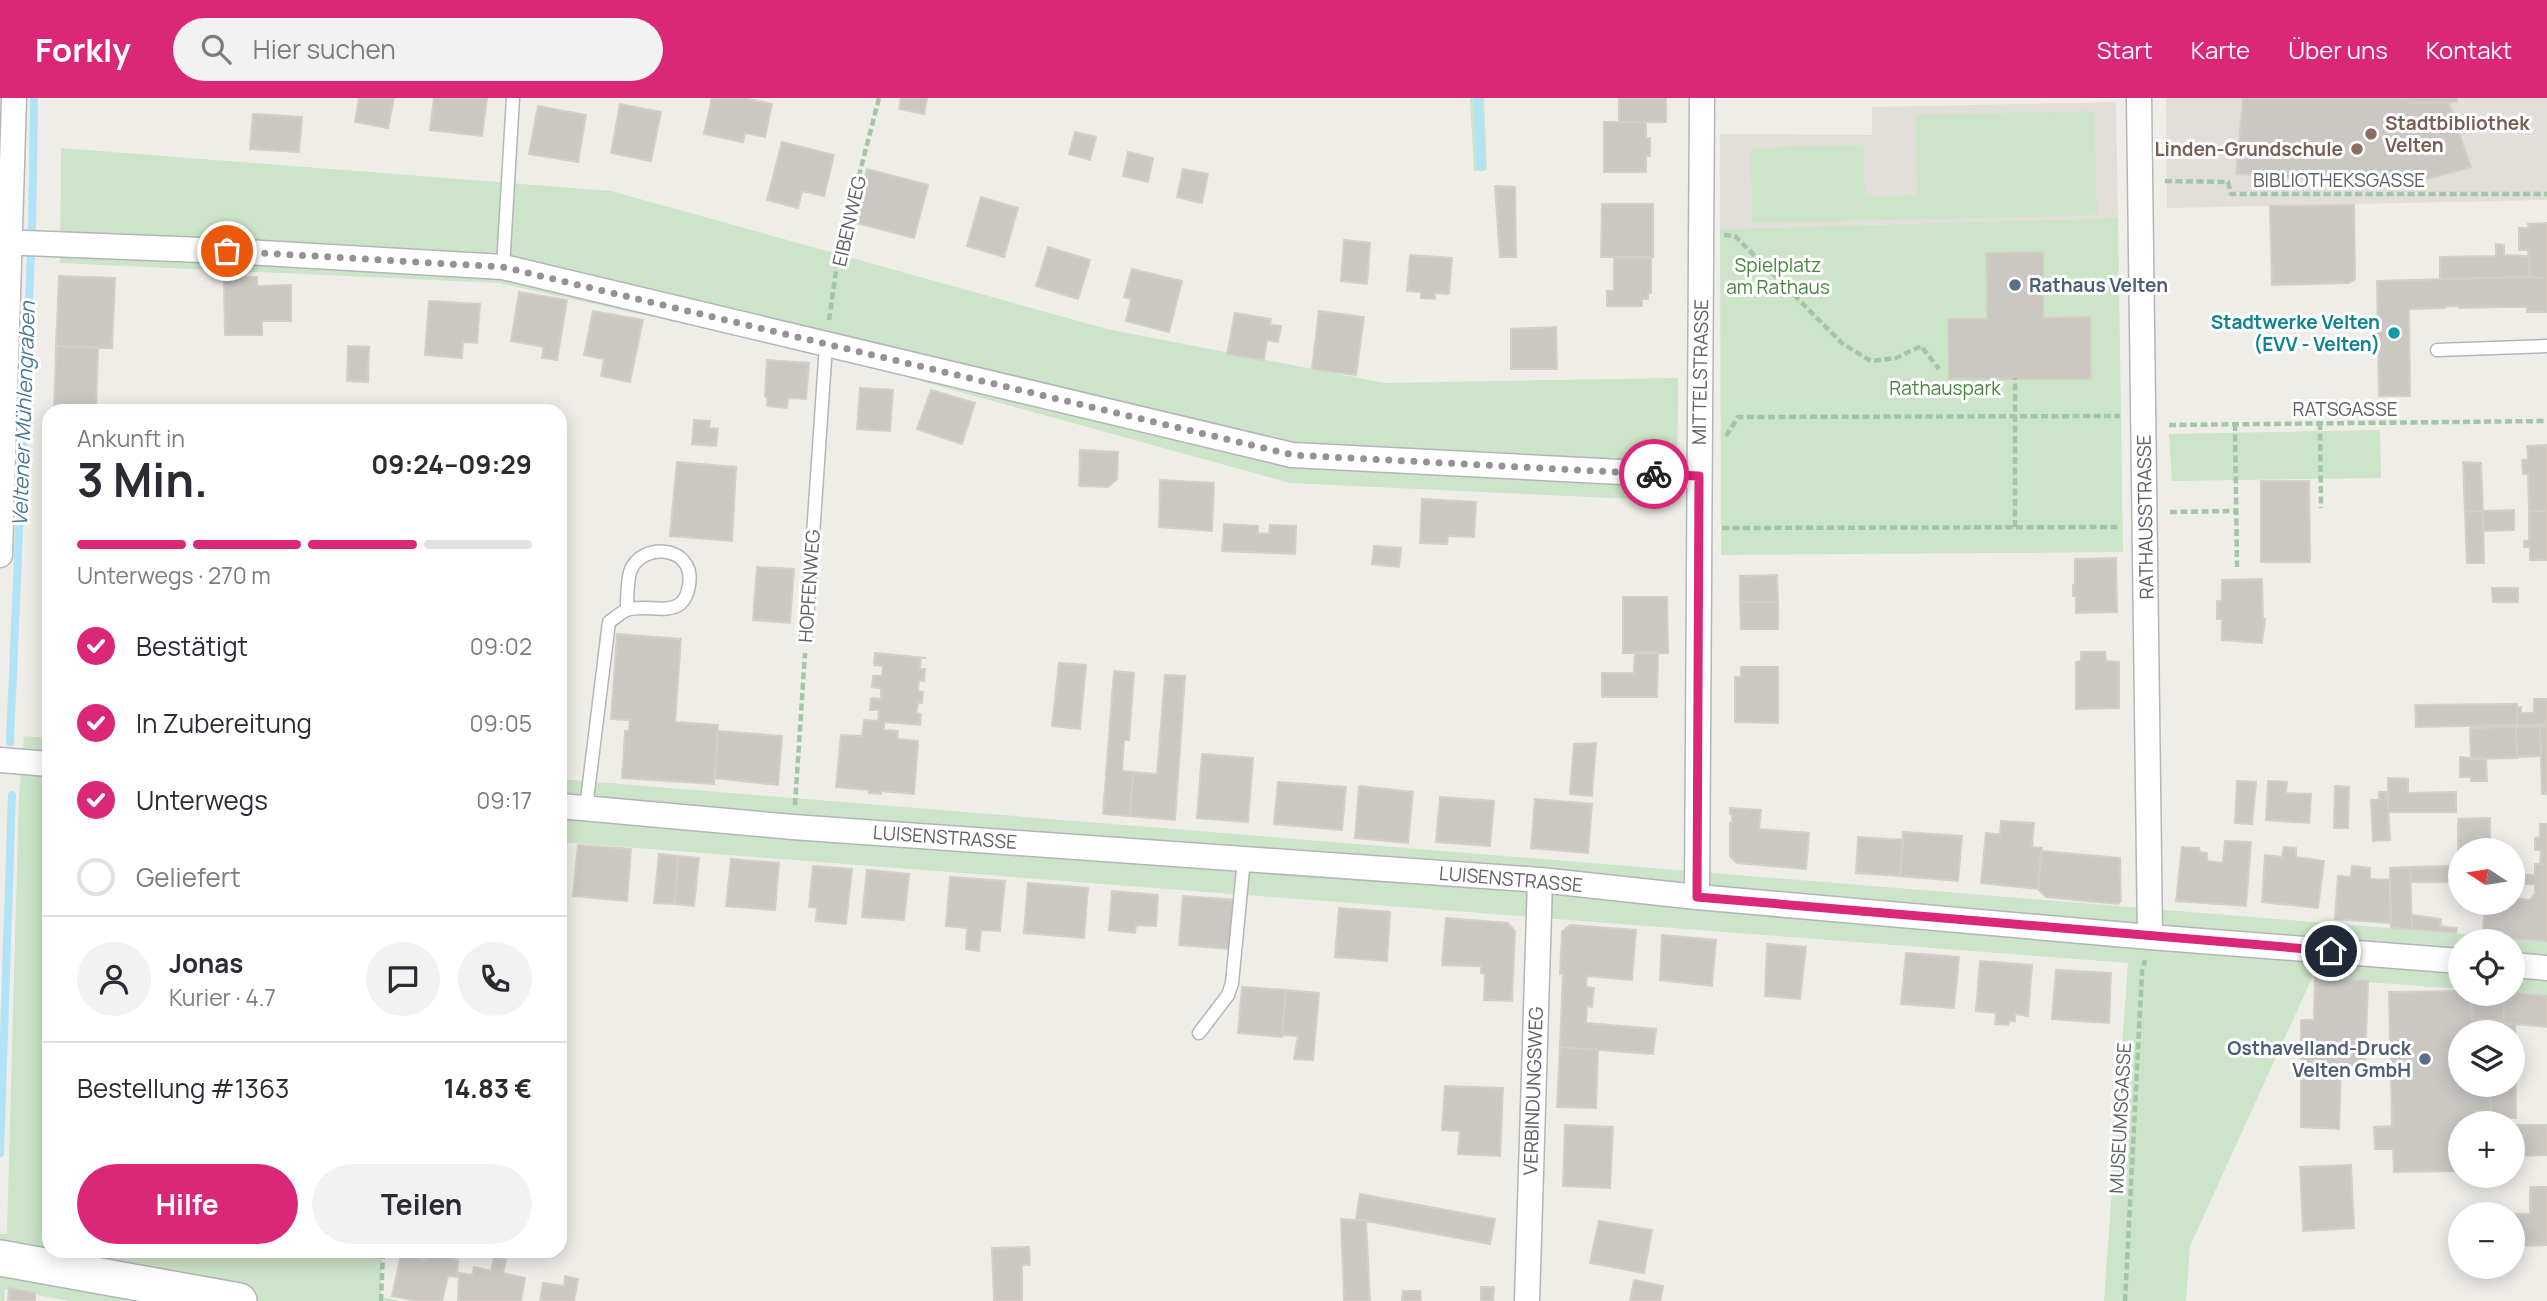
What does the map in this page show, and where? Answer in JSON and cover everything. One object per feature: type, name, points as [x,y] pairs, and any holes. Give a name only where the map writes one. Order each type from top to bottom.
[{"type":"street","points":[[0,555],[5,243],[14,98]]},
{"type":"street","name":"MITTELSTRASSE","points":[[1697,897],[1702,98]]},
{"type":"street","name":"RATHAUSSTRASSE","points":[[2139,98],[2150,937]]},
{"type":"street","points":[[5,243],[227,251],[503,267],[1293,455],[1699,476]]},
{"type":"street","points":[[0,760],[42,763]]},
{"type":"street","name":"LUISENSTRASSE","points":[[567,807],[793,827],[1540,880],[1697,897],[2150,937],[2448,960]]},
{"type":"street","name":"VERBINDUNGSWEG","points":[[1527,1301],[1540,880]]},
{"type":"street","points":[[2525,966],[2547,968]]},
{"type":"street","points":[[0,1258],[239,1301]]},
{"type":"lane","points":[[503,267],[513,98]]},
{"type":"lane","name":"HOPFENWEG","points":[[806,637],[826,345]]},
{"type":"lane","points":[[2437,350],[2547,346]]},
{"type":"lane","points":[[586,808],[609,622],[627,610],[672,608],[682,603],[689,588],[690,571],[687,562],[660,552],[638,559],[631,571],[627,610]]},
{"type":"lane","points":[[1199,1033],[1228,995],[1232,984],[1244,859]]},
{"type":"path","name":"EIBENWEG","points":[[826,345],[838,257],[879,98]]},
{"type":"path","name":"BIBLIOTHEKSGASSE","points":[[2140,180],[2228,182],[2231,194],[2547,194]]},
{"type":"path","points":[[1703,233],[1735,236],[1843,344],[1871,361],[1896,358],[1921,346],[1939,369]]},
{"type":"path","points":[[2015,378],[2015,527]]},
{"type":"path","name":"RATSGASSE","points":[[1699,447],[1720,446],[1738,417],[2015,416],[2235,424],[2547,421]]},
{"type":"path","points":[[2320,423],[2321,508]]},
{"type":"path","points":[[2235,424],[2237,567]]},
{"type":"path","points":[[1698,528],[2015,527],[2236,511]]},
{"type":"path","name":"HOPFENWEG","points":[[793,827],[806,637]]},
{"type":"path","name":"MUSEUMSGASSE","points":[[2125,1301],[2142,972],[2150,937]]},
{"type":"path","points":[[381,1301],[383,1258]]},
{"type":"shaded area","name":"Linden-Grundschule","points":[[2166,98],[2547,98],[2547,200],[2167,208]]},
{"type":"shaded area","points":[[2116,102],[2118,218],[1720,229],[1720,134],[1872,135],[1872,107]]},
{"type":"green space","points":[[1470,98],[1484,98],[1487,170],[1474,171]]},
{"type":"green space","points":[[2094,111],[2097,215],[1752,223],[1751,148],[1863,145],[1865,196],[1917,195],[1916,115]]},
{"type":"green space","points":[[61,148],[611,191],[1107,329],[1384,383],[1678,378],[1677,501],[1290,483],[830,356],[499,283],[60,263]]},
{"type":"green space","name":"Rathauspark","points":[[2118,218],[2123,552],[1721,555],[1720,229]]},
{"type":"green space","points":[[2380,430],[2381,478],[2172,481],[2169,434]]},
{"type":"green space","points":[[24,736],[42,737],[42,1258],[382,1258],[381,1297],[401,1301],[70,1301],[5,1289],[4,1301],[0,1301],[0,1234],[7,1234],[19,796]]},
{"type":"green space","points":[[567,780],[2448,933],[2448,988],[2312,978],[2190,1246],[2186,1301],[2104,1301],[2128,963],[567,843]]},
{"type":"green space","points":[[2525,939],[2547,941],[2547,996],[2525,994]]},
{"type":"building","points":[[359,98],[394,98],[388,128],[355,122]]},
{"type":"building","points":[[434,98],[487,98],[482,136],[430,130]]},
{"type":"building","points":[[712,98],[743,98],[772,104],[765,137],[745,133],[743,142],[704,134]]},
{"type":"building","points":[[901,98],[927,98],[924,114],[899,109]]},
{"type":"building","points":[[1619,98],[1666,98],[1666,122],[1619,122]]},
{"type":"building","points":[[2243,98],[2408,98],[2409,103],[2449,103],[2471,167],[2409,184],[2409,176],[2372,178],[2372,183],[2236,174]]},
{"type":"building","points":[[2408,98],[2457,98],[2457,102],[2409,103]]},
{"type":"building","points":[[620,104],[661,112],[651,161],[611,153]]},
{"type":"building","points":[[538,106],[586,115],[578,162],[529,154]]},
{"type":"building","points":[[253,114],[302,117],[299,152],[250,149]]},
{"type":"building","points":[[1604,122],[1646,122],[1646,138],[1650,138],[1650,156],[1646,156],[1646,172],[1604,172]]},
{"type":"building","points":[[1075,132],[1096,137],[1090,160],[1069,154]]},
{"type":"building","points":[[782,142],[834,155],[824,196],[802,191],[798,208],[767,200]]},
{"type":"building","points":[[1128,152],[1153,158],[1148,182],[1123,176]]},
{"type":"building","points":[[867,169],[928,185],[914,238],[853,222]]},
{"type":"building","points":[[1183,169],[1208,174],[1202,203],[1177,197]]},
{"type":"building","points":[[1495,186],[1515,187],[1516,257],[1500,257]]},
{"type":"building","points":[[981,197],[1018,208],[1004,257],[967,246]]},
{"type":"building","points":[[1602,204],[1653,204],[1653,257],[1601,257]]},
{"type":"building","points":[[2354,205],[2355,279],[2349,283],[2272,285],[2270,206]]},
{"type":"building","points":[[2547,223],[2547,278],[2530,277],[2528,250],[2519,250],[2519,228],[2529,228],[2528,224]]},
{"type":"building","points":[[1344,240],[1370,243],[1367,284],[1341,281]]},
{"type":"building","points":[[2496,244],[2504,245],[2504,255],[2529,256],[2530,277],[2440,279],[2440,257],[2496,256]]},
{"type":"building","points":[[1048,247],[1090,260],[1078,299],[1036,286]]},
{"type":"building","name":"Rathaus Velten","points":[[2043,252],[2043,318],[2090,317],[2091,379],[1949,379],[1948,319],[1987,319],[1986,253]]},
{"type":"building","points":[[1410,255],[1452,258],[1449,294],[1435,293],[1435,299],[1421,298],[1421,292],[1407,291]]},
{"type":"building","points":[[1614,258],[1651,258],[1651,293],[1648,293],[1648,299],[1642,299],[1642,306],[1607,306],[1607,291],[1614,291]]},
{"type":"building","points":[[1132,269],[1182,281],[1169,332],[1126,321],[1131,299],[1124,297]]},
{"type":"building","points":[[59,276],[115,278],[112,348],[56,346]]},
{"type":"building","points":[[224,277],[257,277],[257,286],[291,285],[291,321],[262,321],[262,335],[225,335]]},
{"type":"building","name":"Stadtwerke Velten (EVV - Velten)","points":[[2547,278],[2547,312],[2527,312],[2527,307],[2447,306],[2409,309],[2410,396],[2379,396],[2377,281]]},
{"type":"building","points":[[519,292],[567,300],[557,360],[542,358],[544,347],[511,341]]},
{"type":"building","points":[[429,301],[480,304],[477,343],[463,342],[462,358],[425,355]]},
{"type":"building","points":[[593,311],[643,320],[630,382],[601,376],[604,359],[584,355]]},
{"type":"building","points":[[1319,311],[1364,317],[1356,375],[1312,369]]},
{"type":"building","points":[[1235,313],[1271,319],[1270,325],[1281,326],[1278,342],[1267,340],[1264,360],[1227,354]]},
{"type":"building","points":[[1556,327],[1557,369],[1511,369],[1511,329]]},
{"type":"building","points":[[56,346],[98,348],[96,404],[54,404]]},
{"type":"building","points":[[348,346],[369,347],[368,382],[347,381]]},
{"type":"building","points":[[767,360],[809,363],[806,399],[788,398],[787,408],[767,406]]},
{"type":"building","points":[[860,388],[893,390],[890,431],[857,429]]},
{"type":"building","points":[[931,390],[975,403],[962,444],[917,429]]},
{"type":"building","points":[[694,420],[710,421],[709,428],[718,429],[716,446],[692,444]]},
{"type":"building","points":[[2547,445],[2547,511],[2529,511],[2528,474],[2523,474],[2522,460],[2528,459],[2527,446]]},
{"type":"building","points":[[1080,450],[1118,452],[1117,479],[1108,487],[1079,486]]},
{"type":"building","points":[[677,462],[736,467],[732,541],[670,536]]},
{"type":"building","points":[[2463,462],[2481,463],[2483,511],[2465,512]]},
{"type":"building","points":[[1160,480],[1214,483],[1212,531],[1159,527]]},
{"type":"building","points":[[2261,481],[2309,481],[2310,562],[2261,562]]},
{"type":"building","points":[[1422,499],[1476,502],[1474,537],[1448,536],[1447,544],[1420,543]]},
{"type":"building","points":[[2514,510],[2514,530],[2483,531],[2483,511]]},
{"type":"building","points":[[2483,511],[2484,563],[2467,563],[2465,512]]},
{"type":"building","points":[[2529,511],[2547,511],[2547,560],[2530,560],[2530,547],[2524,547],[2524,541],[2529,540]]},
{"type":"building","points":[[1224,524],[1258,526],[1258,533],[1269,534],[1270,525],[1296,526],[1295,554],[1222,551]]},
{"type":"building","points":[[1374,546],[1401,548],[1399,567],[1372,564]]},
{"type":"building","points":[[2116,558],[2117,612],[2076,613],[2076,596],[2073,596],[2075,559]]},
{"type":"building","points":[[757,567],[794,569],[790,623],[753,620]]},
{"type":"building","points":[[1777,575],[1778,602],[1740,602],[1740,576]]},
{"type":"building","points":[[2262,579],[2265,619],[2262,643],[2222,640],[2222,619],[2217,619],[2217,601],[2222,601],[2222,580]]},
{"type":"building","points":[[2492,588],[2518,588],[2518,602],[2493,602]]},
{"type":"building","points":[[1623,597],[1667,597],[1668,653],[1623,653]]},
{"type":"building","points":[[1740,602],[1778,602],[1778,629],[1741,629]]},
{"type":"building","points":[[617,634],[681,639],[675,722],[718,725],[714,784],[622,778],[625,731],[629,731],[630,720],[611,719]]},
{"type":"building","points":[[1635,652],[1658,652],[1657,697],[1602,697],[1602,673],[1634,673]]},
{"type":"building","points":[[2081,652],[2105,652],[2106,661],[2119,662],[2119,708],[2076,709],[2076,662],[2081,661]]},
{"type":"building","points":[[875,653],[926,658],[921,658],[920,669],[925,669],[924,681],[919,680],[918,691],[923,692],[922,703],[918,703],[916,713],[921,714],[920,725],[884,722],[884,730],[898,731],[897,739],[918,741],[914,794],[881,791],[881,794],[869,793],[869,790],[836,787],[841,735],[862,736],[864,720],[878,721],[879,710],[870,710],[871,698],[881,699],[881,688],[872,687],[873,676],[882,676],[883,666],[874,665]]},
{"type":"building","points":[[1059,663],[1086,665],[1080,729],[1052,726]]},
{"type":"building","points":[[1741,667],[1778,667],[1778,723],[1735,722],[1735,677],[1741,677]]},
{"type":"building","points":[[1114,671],[1134,673],[1129,740],[1124,740],[1122,771],[1133,772],[1130,816],[1103,814]]},
{"type":"building","points":[[1165,675],[1185,676],[1175,820],[1130,816],[1133,772],[1157,774]]},
{"type":"building","points":[[2534,699],[2547,699],[2547,725],[2517,725],[2517,708],[2521,707],[2521,713],[2534,713]]},
{"type":"building","points":[[2517,704],[2517,725],[2416,727],[2415,705]]},
{"type":"building","points":[[2540,726],[2547,726],[2547,794],[2542,794]]},
{"type":"building","points":[[2540,726],[2541,756],[2517,757],[2516,727]]},
{"type":"building","points":[[2516,727],[2517,758],[2471,759],[2470,728]]},
{"type":"building","points":[[718,731],[782,736],[778,785],[715,778]]},
{"type":"building","points":[[1596,743],[1592,796],[1570,794],[1574,744]]},
{"type":"building","points":[[1202,754],[1253,758],[1248,822],[1197,818]]},
{"type":"building","points":[[2460,757],[2486,759],[2487,781],[2471,781],[2471,777],[2460,777]]},
{"type":"building","points":[[2388,778],[2408,779],[2408,793],[2456,792],[2456,812],[2388,812]]},
{"type":"building","points":[[2237,781],[2256,782],[2252,824],[2235,823]]},
{"type":"building","points":[[2268,781],[2287,782],[2286,793],[2311,794],[2309,823],[2266,820]]},
{"type":"building","points":[[1278,782],[1346,787],[1342,830],[1274,824]]},
{"type":"building","points":[[1359,786],[1413,792],[1408,843],[1355,838]]},
{"type":"building","points":[[2335,786],[2349,787],[2348,828],[2334,828]]},
{"type":"building","points":[[2379,792],[2387,792],[2390,840],[2373,841],[2371,800],[2379,800]]},
{"type":"building","points":[[1440,797],[1494,801],[1490,846],[1436,842]]},
{"type":"building","points":[[1535,799],[1592,804],[1588,853],[1531,848]]},
{"type":"building","points":[[1730,808],[1761,810],[1759,829],[1809,833],[1806,869],[1737,863],[1730,856]]},
{"type":"building","points":[[2490,818],[2490,838],[2458,838],[2458,819]]},
{"type":"building","points":[[2001,821],[2034,823],[2032,847],[2042,848],[2038,889],[1981,883],[1986,833],[2000,835]]},
{"type":"building","points":[[2540,824],[2547,824],[2547,864],[2540,864],[2541,850],[2535,850],[2535,838],[2540,837]]},
{"type":"building","points":[[1903,832],[1962,836],[1958,881],[1900,876]]},
{"type":"building","points":[[1858,837],[1903,840],[1900,876],[1856,873]]},
{"type":"building","points":[[2225,841],[2251,842],[2246,906],[2176,901],[2182,847],[2199,848],[2200,852],[2207,853],[2207,861],[2223,863]]},
{"type":"building","points":[[578,845],[631,849],[627,901],[573,896]]},
{"type":"building","points":[[2284,847],[2296,848],[2296,857],[2324,861],[2318,908],[2262,902],[2265,855],[2282,857]]},
{"type":"building","points":[[2041,851],[2120,858],[2121,901],[2118,904],[2046,897],[2038,889]]},
{"type":"building","points":[[659,854],[678,856],[675,904],[654,903]]},
{"type":"building","points":[[678,856],[699,858],[694,906],[675,904]]},
{"type":"building","points":[[731,859],[779,863],[775,910],[726,906]]},
{"type":"building","points":[[2535,864],[2547,864],[2547,941],[2525,939],[2525,929],[2483,929],[2485,915],[2525,915],[2525,899],[2530,900],[2535,894],[2535,884],[2526,884],[2526,875],[2535,875]]},
{"type":"building","points":[[813,866],[852,869],[846,924],[816,921],[817,908],[809,907]]},
{"type":"building","points":[[2352,866],[2370,868],[2370,879],[2390,880],[2390,923],[2335,919],[2338,876],[2351,877]]},
{"type":"building","points":[[2448,866],[2448,882],[2411,882],[2410,867]]},
{"type":"building","points":[[2410,867],[2412,929],[2391,928],[2390,868]]},
{"type":"building","points":[[867,870],[909,874],[904,920],[862,917]]},
{"type":"building","points":[[950,877],[1005,881],[1000,931],[981,930],[979,951],[966,949],[967,928],[946,926]]},
{"type":"building","points":[[1028,883],[1088,888],[1084,938],[1024,933]]},
{"type":"building","points":[[1112,891],[1158,895],[1156,926],[1136,925],[1135,933],[1109,930]]},
{"type":"building","points":[[1183,896],[1236,900],[1232,949],[1179,945]]},
{"type":"building","points":[[1339,908],[1390,912],[1387,961],[1335,957]]},
{"type":"building","points":[[2412,915],[2441,919],[2440,926],[2457,928],[2448,929],[2448,932],[2412,929]]},
{"type":"building","points":[[1446,918],[1508,923],[1515,931],[1512,1001],[1484,1000],[1485,974],[1481,973],[1481,966],[1442,965]]},
{"type":"building","points":[[1570,925],[1636,930],[1632,980],[1587,976],[1586,987],[1594,988],[1592,1007],[1587,1006],[1586,1023],[1656,1029],[1653,1054],[1560,1047],[1562,932]]},
{"type":"building","points":[[1662,935],[1716,940],[1712,986],[1660,980]]},
{"type":"building","points":[[1767,944],[1806,947],[1800,999],[1765,996]]},
{"type":"building","points":[[1906,953],[1959,957],[1954,1008],[1901,1004]]},
{"type":"building","points":[[1980,961],[2032,965],[2028,1016],[2015,1014],[2015,1021],[2009,1021],[2008,1025],[1995,1024],[1996,1013],[1976,1011]]},
{"type":"building","points":[[2056,970],[2111,973],[2109,1023],[2052,1019]]},
{"type":"building","points":[[2315,978],[2368,981],[2365,1069],[2341,1068],[2339,1129],[2301,1127],[2301,1020],[2314,1020]]},
{"type":"building","points":[[1242,987],[1286,990],[1282,1037],[1238,1033]]},
{"type":"building","points":[[1286,990],[1319,993],[1313,1060],[1294,1059],[1298,1036],[1282,1035]]},
{"type":"building","name":"Osthavelland-Druck Velten GmbH","points":[[2448,991],[2448,1006],[2471,1006],[2472,1019],[2489,1019],[2448,1020],[2448,1097],[2490,1097],[2491,1110],[2448,1111],[2448,1171],[2394,1172],[2393,1149],[2375,1149],[2374,1127],[2392,1126],[2389,992]]},
{"type":"building","points":[[2525,994],[2547,996],[2547,1027],[2525,1025],[2525,1020],[2504,1020],[2504,1006],[2525,1006]]},
{"type":"building","points":[[2471,1006],[2504,1006],[2504,1020],[2472,1019]]},
{"type":"building","points":[[1560,1047],[1598,1050],[1596,1108],[1557,1107]]},
{"type":"building","points":[[1445,1086],[1503,1088],[1500,1156],[1458,1154],[1460,1131],[1442,1130]]},
{"type":"building","points":[[2490,1097],[2516,1097],[2516,1111],[2491,1111]]},
{"type":"building","points":[[1565,1125],[1613,1127],[1610,1188],[1563,1186]]},
{"type":"building","points":[[2525,1125],[2547,1125],[2547,1155],[2525,1156]]},
{"type":"building","points":[[2351,1165],[2354,1228],[2303,1231],[2300,1167]]},
{"type":"building","points":[[2530,1187],[2547,1187],[2547,1245],[2525,1246],[2525,1214],[2530,1214]]},
{"type":"building","points":[[1360,1194],[1495,1219],[1490,1244],[1356,1219]]},
{"type":"building","points":[[1341,1219],[1366,1221],[1370,1301],[1344,1301]]},
{"type":"building","points":[[1599,1221],[1652,1230],[1644,1273],[1590,1263]]},
{"type":"building","points":[[1029,1247],[1030,1265],[1022,1265],[1022,1301],[994,1301],[992,1248]]},
{"type":"building","points":[[400,1258],[458,1260],[457,1277],[448,1276],[442,1301],[417,1301],[392,1296]]},
{"type":"building","points":[[494,1258],[498,1258],[506,1260],[503,1273],[525,1278],[521,1301],[458,1301],[459,1273],[472,1275],[474,1267],[491,1271]]},
{"type":"building","points":[[565,1276],[578,1279],[574,1301],[540,1301],[543,1283],[564,1286]]},
{"type":"building","points":[[1634,1280],[1663,1286],[1660,1301],[1630,1301]]},
{"type":"building","points":[[1481,1287],[1494,1287],[1493,1301],[1481,1301]]},
{"type":"building","points":[[9,1288],[35,1293],[35,1301],[8,1301]]},
{"type":"building","points":[[1403,1291],[1420,1291],[1421,1301],[1402,1301]]},
{"type":"waterway","name":"Veltener Mühlengraben","points":[[32,231],[34,98]]},
{"type":"waterway","points":[[1478,98],[1481,167]]},
{"type":"waterway","name":"Veltener Mühlengraben","points":[[10,742],[31,253]]},
{"type":"waterway","name":"Veltener Mühlengraben","points":[[0,1153],[12,795]]},
{"type":"way so far","points":[[227,251],[503,267],[1293,455],[1654,474]]},
{"type":"place","name":"Stadtbibliothek Velten","points":[[2371,134]]},
{"type":"place","name":"Linden-Grundschule","points":[[2357,149]]},
{"type":"place","name":"Rathaus Velten","points":[[2015,285]]},
{"type":"place","name":"Stadtwerke Velten (EVV - Velten)","points":[[2394,333]]},
{"type":"place","name":"Osthavelland-Druck Velten GmbH","points":[[2425,1059]]},
{"type":"route","points":[[1654,474],[1699,476],[1697,897],[2331,951]]},
{"type":"park label","name":"Spielplatz am Rathaus","points":[[1778,276]]}]
